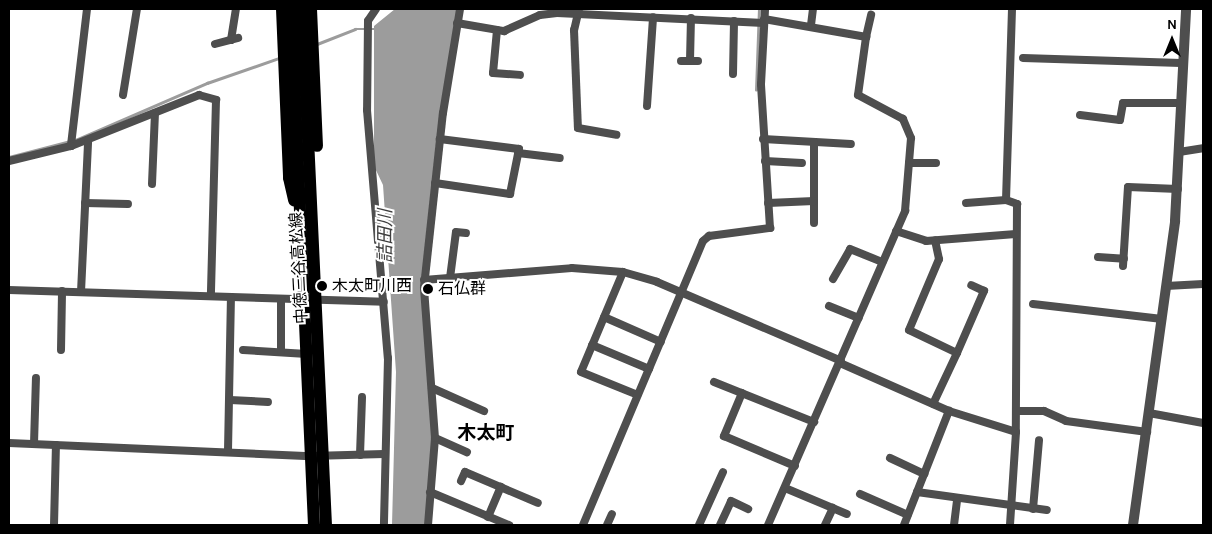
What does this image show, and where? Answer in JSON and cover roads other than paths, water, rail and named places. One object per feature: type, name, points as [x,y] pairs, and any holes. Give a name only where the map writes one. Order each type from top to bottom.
[{"type":"main road","points":[[282,9],[289,178],[301,229]]},
{"type":"main road","name":"中徳三谷高松線","points":[[291,9],[299,65],[312,219],[311,299],[317,456],[314,525]]},
{"type":"main road","name":"中徳三谷高松線","points":[[302,9],[299,65],[301,229],[311,299],[307,354],[326,525]]},
{"type":"main road","points":[[311,9],[318,196],[312,219]]},
{"type":"street","points":[[71,146],[87,9]]},
{"type":"street","points":[[123,95],[137,9]]},
{"type":"street","points":[[215,44],[235,39],[236,9]]},
{"type":"street","points":[[376,9],[368,21],[367,110],[384,302],[388,382],[384,454],[384,525]]},
{"type":"street","points":[[428,525],[435,438],[424,280],[440,139],[460,9]]},
{"type":"street","points":[[670,9],[670,18]]},
{"type":"street","points":[[583,525],[703,241],[709,236],[770,228],[763,139],[765,9]]},
{"type":"street","points":[[811,25],[813,9]]},
{"type":"street","points":[[1006,200],[1012,9]]},
{"type":"street","points":[[1133,525],[1150,413],[1178,189],[1181,63],[1186,9]]},
{"type":"street","points":[[457,23],[497,30],[522,26],[540,15],[578,12],[811,25],[866,38]]},
{"type":"street","points":[[578,12],[578,128],[616,135]]},
{"type":"street","points":[[768,525],[841,362],[905,211],[911,138],[903,119],[858,95],[866,38],[872,15]]},
{"type":"street","points":[[647,106],[653,17]]},
{"type":"street","points":[[681,61],[694,61],[691,18]]},
{"type":"street","points":[[733,74],[734,21]]},
{"type":"street","points":[[497,30],[493,73],[520,75]]},
{"type":"street","points":[[1023,58],[1181,63]]},
{"type":"street","points":[[9,161],[88,141],[199,95],[218,105],[211,296]]},
{"type":"street","points":[[1080,115],[1120,120],[1123,103],[1180,103]]},
{"type":"street","points":[[152,184],[155,113]]},
{"type":"street","points":[[435,183],[510,194],[518,153],[518,149],[440,139]]},
{"type":"street","points":[[763,139],[851,144]]},
{"type":"street","points":[[81,292],[88,141]]},
{"type":"street","points":[[814,142],[814,223]]},
{"type":"street","points":[[1179,152],[1203,148]]},
{"type":"street","points":[[518,153],[560,158]]},
{"type":"street","points":[[765,161],[802,163]]},
{"type":"street","points":[[909,162],[936,163]]},
{"type":"street","points":[[1098,257],[1123,262],[1128,187],[1178,189]]},
{"type":"street","points":[[768,203],[814,200]]},
{"type":"street","points":[[966,203],[1006,200],[1017,204],[1016,432],[1010,525]]},
{"type":"street","points":[[85,203],[128,204]]},
{"type":"street","points":[[896,231],[934,240],[1016,234]]},
{"type":"street","points":[[450,278],[453,232],[466,233]]},
{"type":"street","points":[[934,240],[939,259],[909,330],[956,353]]},
{"type":"street","points":[[833,279],[850,249],[883,262]]},
{"type":"street","points":[[424,280],[572,268],[623,272],[682,292],[949,412],[1016,432]]},
{"type":"street","points":[[623,272],[581,372],[638,395]]},
{"type":"street","points":[[1166,286],[1203,284]]},
{"type":"street","points":[[933,404],[984,291],[971,286]]},
{"type":"street","points":[[9,290],[384,302]]},
{"type":"street","points":[[61,350],[62,292]]},
{"type":"street","points":[[228,451],[231,297]]},
{"type":"street","points":[[281,298],[281,351]]},
{"type":"street","points":[[1033,304],[1162,319]]},
{"type":"street","points":[[829,306],[859,318]]},
{"type":"street","points":[[604,318],[661,342]]},
{"type":"street","points":[[592,345],[649,369]]},
{"type":"street","points":[[243,350],[307,354]]},
{"type":"street","points":[[34,444],[36,378]]},
{"type":"street","points":[[714,382],[814,422]]},
{"type":"street","points":[[432,388],[484,410]]},
{"type":"street","points":[[742,393],[724,436],[795,466]]},
{"type":"street","points":[[360,455],[362,397]]},
{"type":"street","points":[[230,400],[268,402]]},
{"type":"street","points":[[1016,410],[1044,411],[1066,421],[1147,432]]},
{"type":"street","points":[[904,525],[949,412]]},
{"type":"street","points":[[1150,413],[1203,423]]},
{"type":"street","points":[[435,438],[467,452]]},
{"type":"street","points":[[1033,509],[1039,440]]},
{"type":"street","points":[[9,443],[317,456],[384,454]]},
{"type":"street","points":[[54,525],[56,445]]},
{"type":"street","points":[[890,458],[925,474]]},
{"type":"street","points":[[461,481],[465,472],[538,503]]},
{"type":"street","points":[[699,525],[722,472]]},
{"type":"street","points":[[492,520],[501,487]]},
{"type":"street","points":[[785,488],[847,514]]},
{"type":"street","points":[[430,492],[492,520],[508,525]]},
{"type":"street","points":[[917,492],[1012,508],[1047,510]]},
{"type":"street","points":[[860,494],[908,515]]},
{"type":"street","points":[[954,525],[957,499]]},
{"type":"street","points":[[720,525],[731,501],[748,509]]},
{"type":"street","points":[[825,525],[833,508]]},
{"type":"street","points":[[608,525],[612,514]]},
{"type":"waterway","points":[[756,90],[759,9]]},
{"type":"waterway","points":[[317,44],[355,29],[376,29]]},
{"type":"waterway","points":[[9,157],[78,139],[207,83],[279,58]]},
{"type":"place","name":"木太町川西","points":[[322,286]]},
{"type":"place","name":"石仏群","points":[[428,289]]},
{"type":"district","name":"木太町","points":[[486,434]]},
{"type":"water label","name":"詰田川","points":[[385,236]]}]
